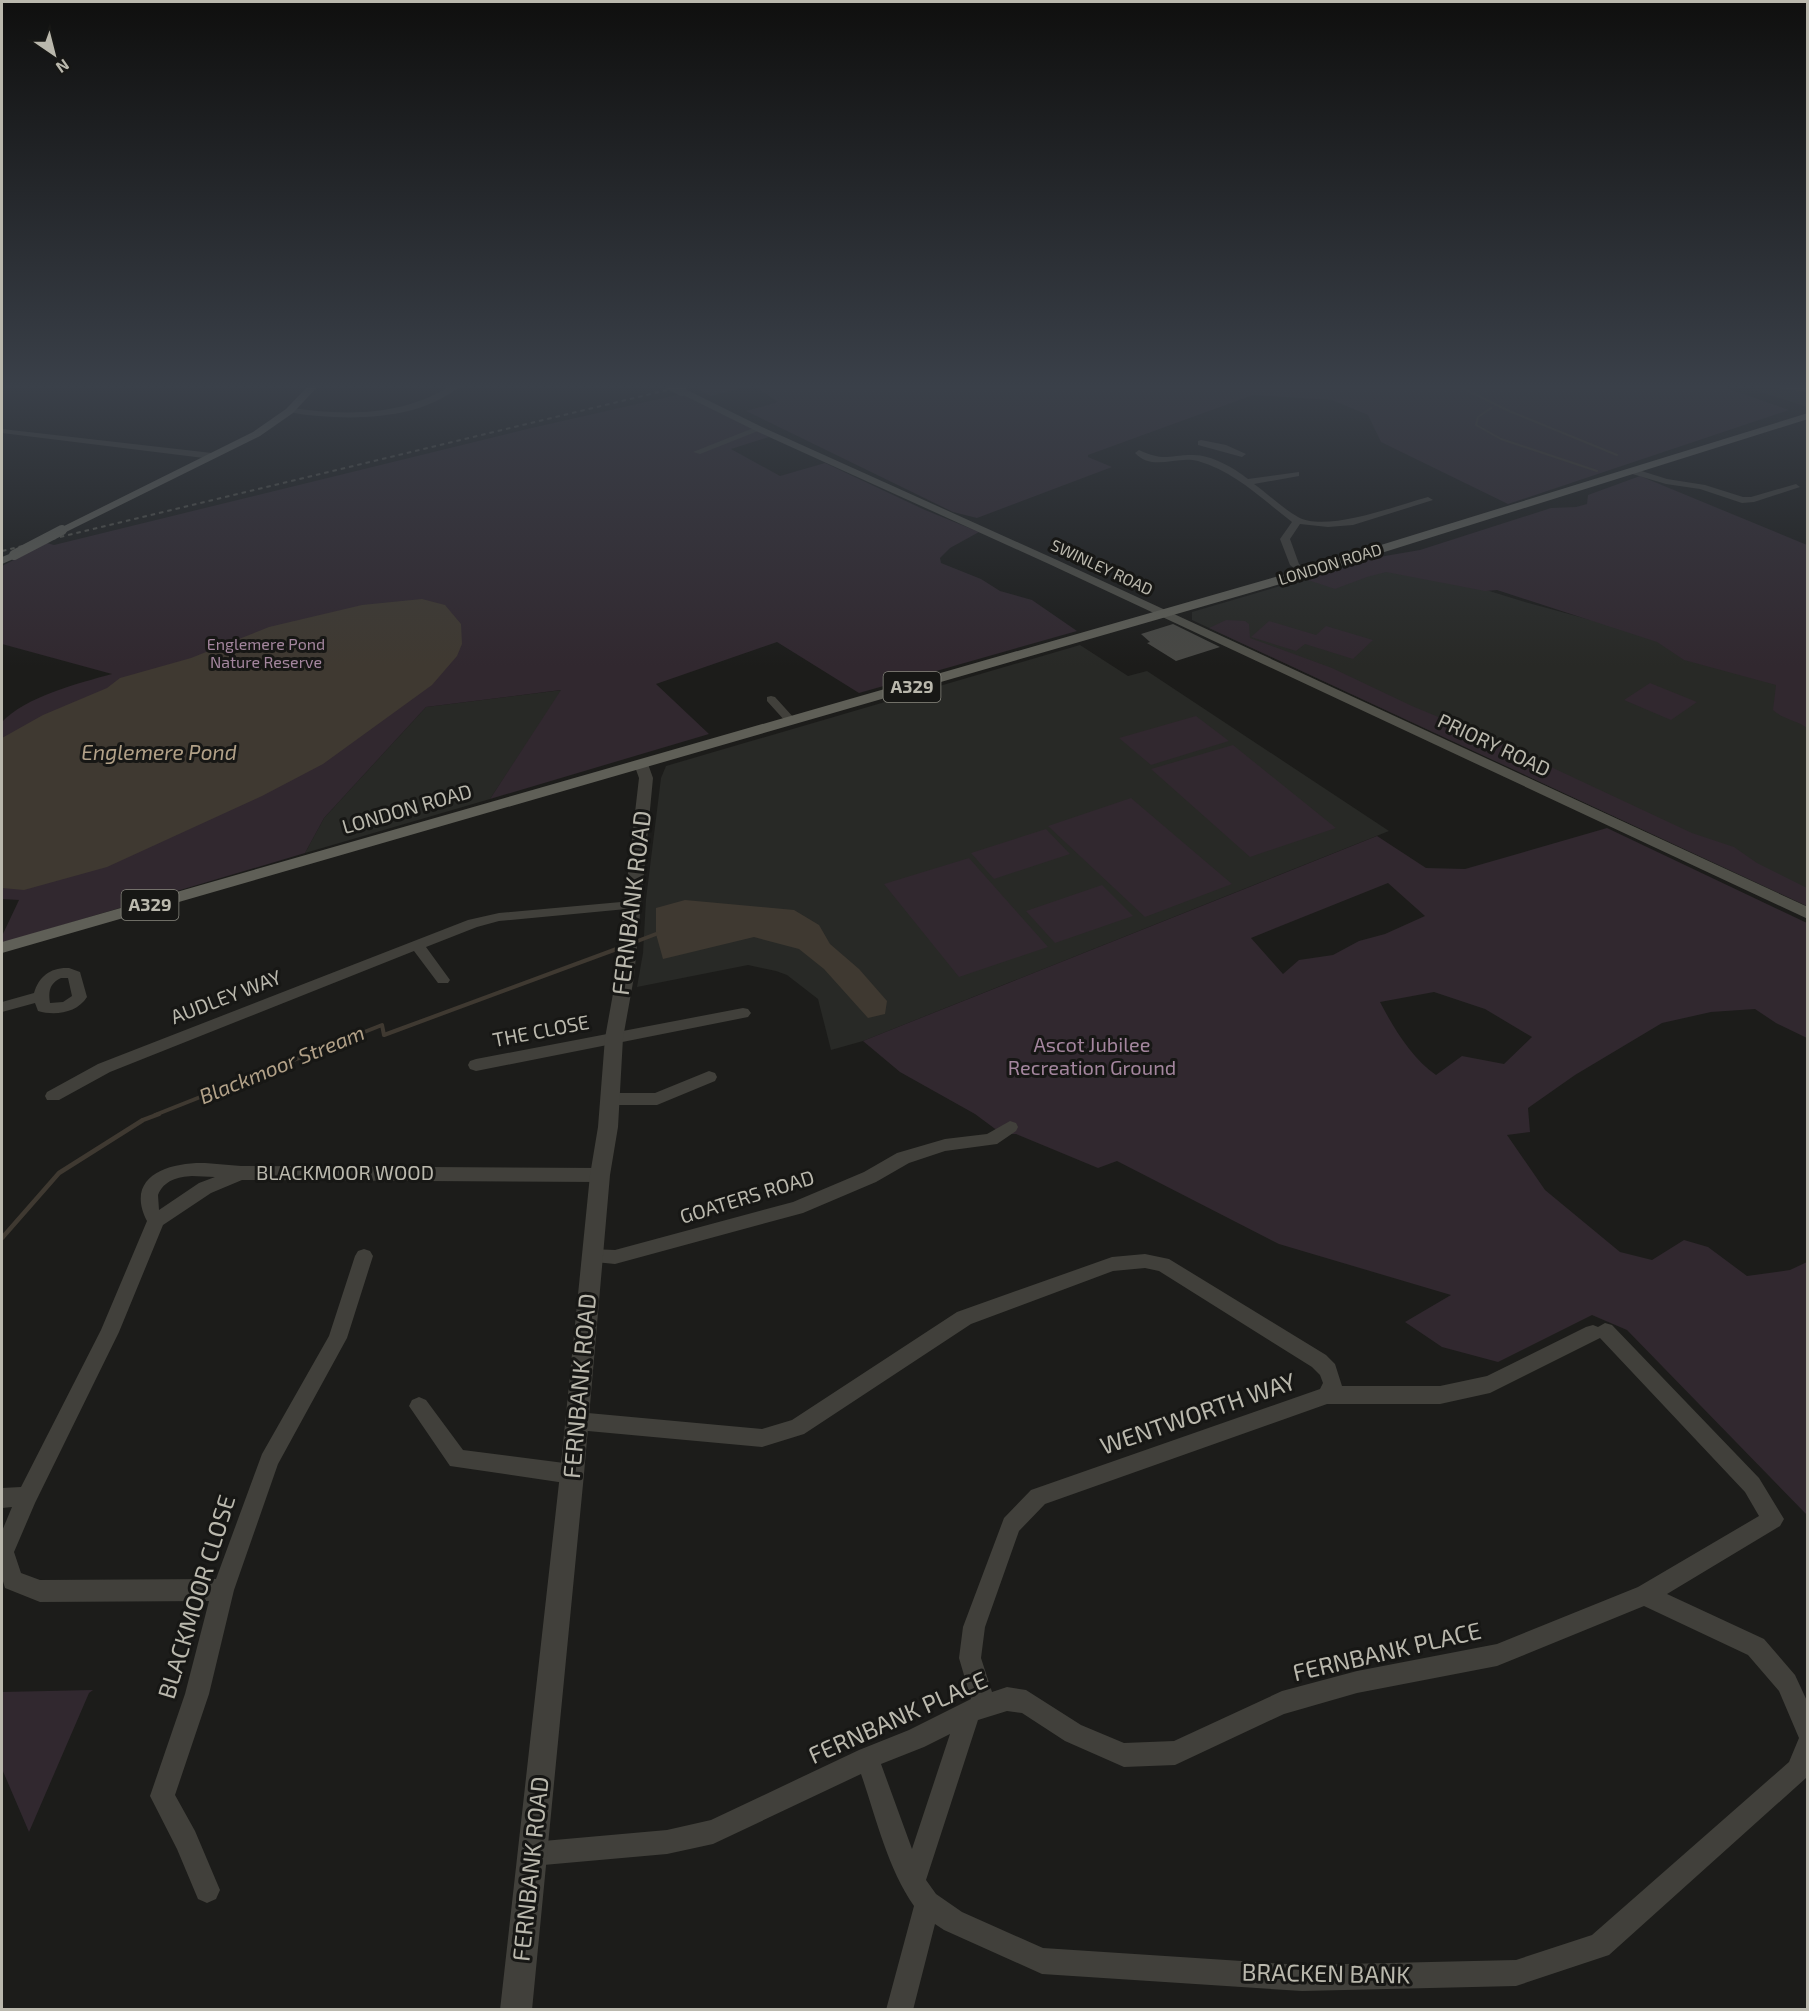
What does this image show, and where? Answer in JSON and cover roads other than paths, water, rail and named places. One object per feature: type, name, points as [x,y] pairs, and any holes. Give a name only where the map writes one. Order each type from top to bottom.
[{"type":"main road","points":[[2,561],[168,478]]},
{"type":"main road","name":"SWINLEY ROAD","points":[[866,478],[1163,614]]},
{"type":"main road","name":"LONDON ROAD","points":[[2,948],[1304,573],[1610,478]]},
{"type":"main road","name":"PRIORY ROAD","points":[[1163,614],[1808,914]]},
{"type":"street","points":[[1241,478],[1297,521],[1328,524],[1353,522],[1428,500]]},
{"type":"street","points":[[1251,485],[1280,478]]},
{"type":"street","points":[[1655,478],[1702,487],[1752,505]]},
{"type":"street","points":[[1661,478],[1666,481]]},
{"type":"street","points":[[1742,500],[1751,500],[1797,487]]},
{"type":"street","points":[[1297,521],[1285,538],[1295,566],[1304,573]]},
{"type":"street","points":[[771,699],[790,720]]},
{"type":"street","name":"FERNBANK ROAD","points":[[516,2010],[572,1474],[591,1256],[611,1099],[614,1038],[625,977],[646,778],[641,764]]},
{"type":"street","name":"AUDLEY WAY","points":[[53,1095],[104,1068],[417,945],[490,919],[632,905]]},
{"type":"street","points":[[417,945],[443,980]]},
{"type":"street","points":[[2,1007],[41,996]]},
{"type":"street","name":"THE CLOSE","points":[[476,1065],[743,1013]]},
{"type":"street","points":[[611,1099],[657,1099],[709,1077]]},
{"type":"street","name":"GOATERS ROAD","points":[[591,1256],[615,1257],[797,1208],[870,1177],[903,1158],[945,1146],[990,1140],[1010,1127]]},
{"type":"street","points":[[223,1590],[40,1591],[13,1580],[3,1552],[27,1497],[110,1332],[156,1221],[150,1210],[148,1199],[156,1182],[166,1175],[188,1170],[241,1173]]},
{"type":"street","name":"BLACKMOOR WOOD","points":[[156,1221],[205,1188],[241,1173],[600,1175]]},
{"type":"street","name":"BLACKMOOR CLOSE","points":[[207,1890],[186,1840],[162,1796],[196,1694],[223,1590],[268,1461],[338,1338],[364,1257]]},
{"type":"street","points":[[577,1421],[762,1438],[797,1428],[964,1318],[1112,1264],[1145,1261],[1163,1264],[1319,1361],[1328,1370],[1333,1384],[1327,1395]]},
{"type":"street","name":"WENTWORTH WAY","points":[[977,1708],[970,1658],[974,1627],[1011,1525],[1038,1497],[1327,1395],[1440,1395],[1490,1384],[1599,1332]]},
{"type":"street","name":"FERNBANK PLACE","points":[[532,1854],[667,1842],[713,1832],[867,1758],[916,1739],[977,1708],[1007,1699],[1026,1702],[1073,1733],[1124,1755],[1175,1753],[1282,1703],[1357,1682],[1497,1655],[1645,1595],[1773,1519],[1752,1485],[1599,1332]]},
{"type":"street","points":[[418,1406],[457,1459],[572,1474]]},
{"type":"street","points":[[2,1498],[27,1497]]},
{"type":"street","points":[[1645,1595],[1756,1647],[1787,1683],[1808,1732]]},
{"type":"street","points":[[899,2010],[920,1893],[977,1708]]},
{"type":"street","name":"BRACKEN BANK","points":[[920,1893],[954,1921],[1042,1961],[1302,1978],[1516,1973],[1600,1946],[1798,1770],[1808,1745]]},
{"type":"street","points":[[867,1758],[920,1893]]},
{"type":"water","name":"Englemere Pond","points":[[422,599],[445,605],[461,624],[462,644],[457,656],[432,685],[323,764],[262,796],[107,867],[24,890],[2,888],[2,738],[43,715],[107,688],[120,678],[191,658],[269,627],[362,605]]},
{"type":"water","points":[[685,900],[794,910],[819,925],[830,944],[859,969],[887,1001],[885,1014],[868,1018],[824,969],[799,949],[754,937],[663,959],[656,934],[656,908]]},
{"type":"waterway","name":"Blackmoor Stream","points":[[635,942],[656,934]]},
{"type":"waterway","name":"Blackmoor Stream","points":[[155,1115],[382,1025],[384,1035],[622,947]]},
{"type":"waterway","name":"Blackmoor Stream","points":[[2,1238],[59,1173],[143,1120],[159,1114]]},
{"type":"railway","points":[[2,551],[304,478]]},
{"type":"park label","name":"Englemere Pond Nature Reserve","points":[[266,653]]},
{"type":"park label","name":"Ascot Jubilee Recreation Ground","points":[[1092,1056]]}]
